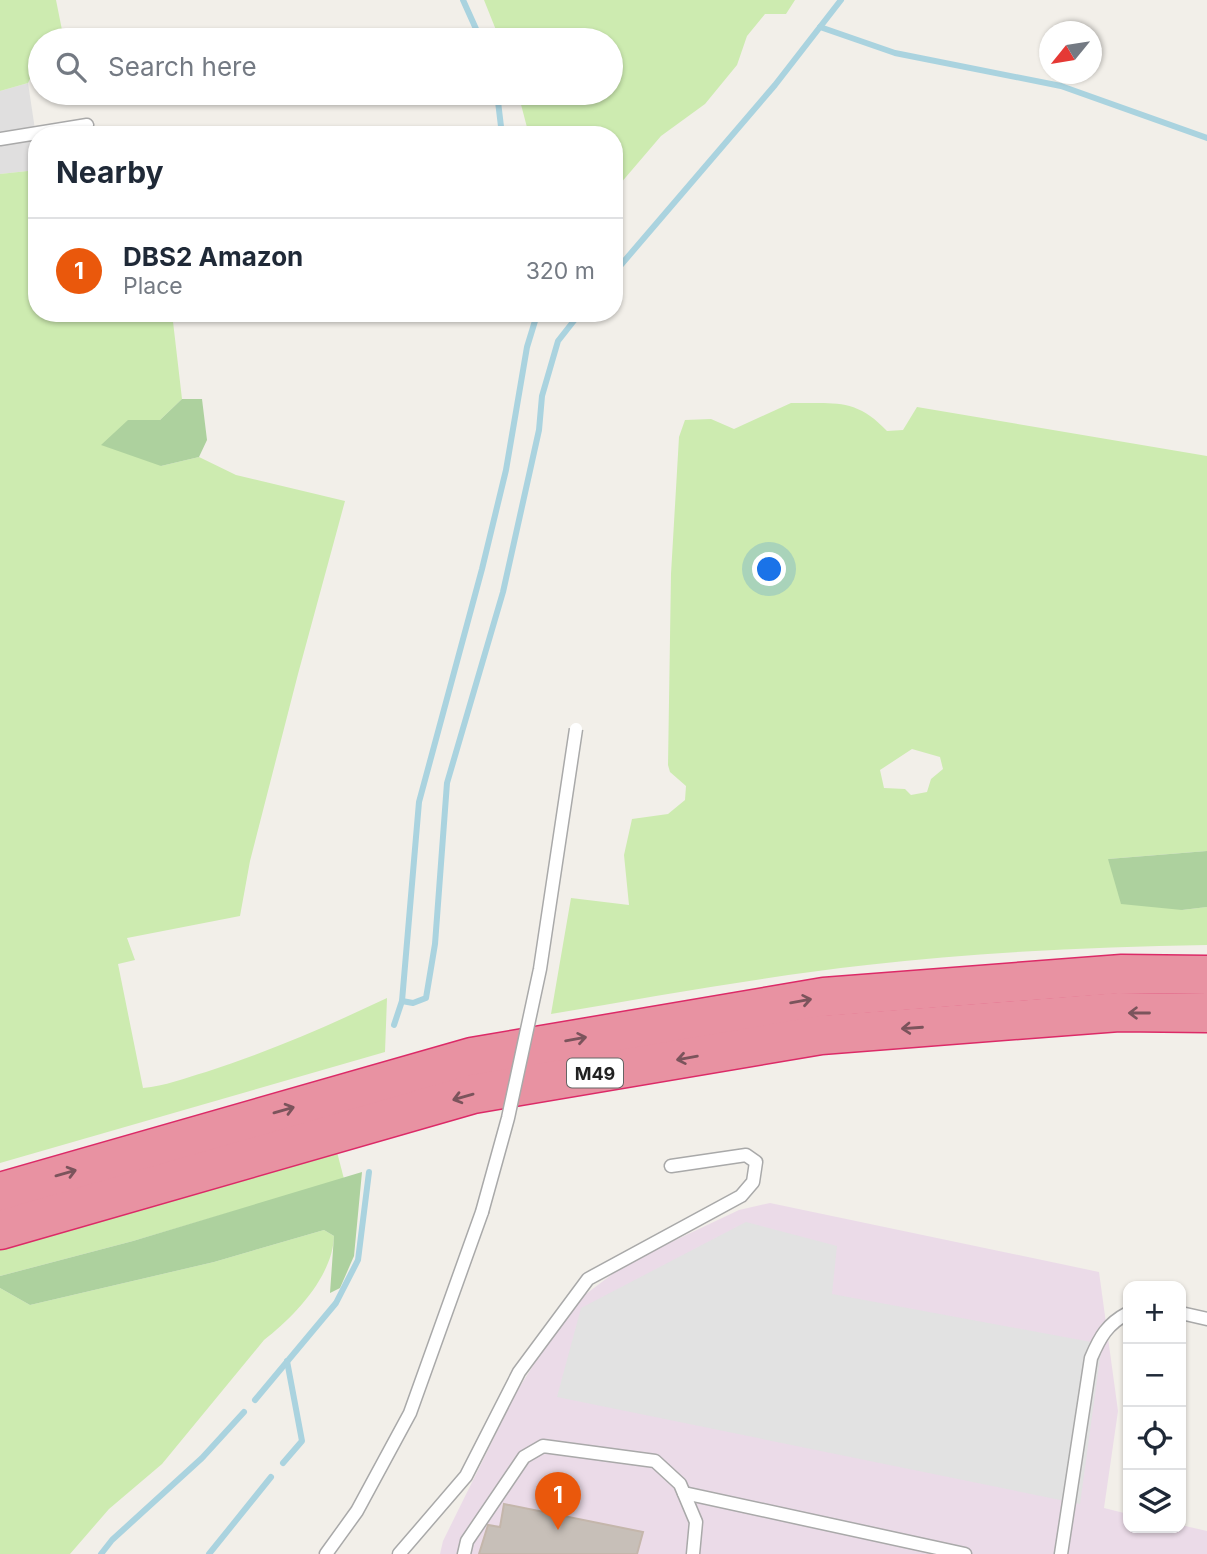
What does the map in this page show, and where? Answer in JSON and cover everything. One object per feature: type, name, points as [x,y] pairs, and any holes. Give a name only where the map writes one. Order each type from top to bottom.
[{"type":"highway","name":"M49","points":[[0,1192],[472,1057],[824,997],[1122,975],[1207,975]]},
{"type":"highway","name":"M49","points":[[0,1230],[473,1094],[821,1034],[1119,1012],[1207,1013]]},
{"type":"lane","points":[[81,126],[87,125]]},
{"type":"lane","points":[[0,139],[28,134]]},
{"type":"lane","points":[[326,1554],[357,1511],[410,1413],[482,1212],[508,1118],[540,968],[576,729]]},
{"type":"lane","points":[[399,1554],[466,1476],[519,1372],[588,1279],[741,1196],[753,1182],[756,1162],[746,1155],[671,1166]]},
{"type":"lane","points":[[1186,1314],[1207,1319]]},
{"type":"lane","points":[[1061,1554],[1091,1358],[1101,1334],[1123,1316]]},
{"type":"lane","points":[[464,1554],[467,1541],[524,1457],[543,1446],[655,1461],[680,1484],[696,1522],[693,1554]]},
{"type":"lane","points":[[684,1493],[965,1554]]},
{"type":"shaded area","points":[[28,83],[28,105],[31,105],[34,126],[28,126],[28,171],[0,174],[0,91]]},
{"type":"shaded area","points":[[770,1203],[1099,1272],[1118,1411],[1104,1508],[1123,1513],[1123,1533],[1186,1533],[1186,1526],[1207,1531],[1207,1554],[440,1554],[443,1541],[517,1391],[557,1328],[586,1294],[627,1263],[739,1210]]},
{"type":"shaded area","points":[[746,1222],[837,1246],[832,1294],[1102,1344],[1080,1504],[557,1397],[581,1308]]},
{"type":"green space","points":[[0,0],[56,0],[62,28],[28,28],[28,83],[0,91]]},
{"type":"green space","points":[[484,0],[795,0],[786,14],[765,14],[747,36],[737,65],[705,104],[661,136],[623,180],[623,126],[527,126],[521,105],[623,105],[623,28],[495,28]]},
{"type":"green space","points":[[28,171],[28,322],[173,322],[182,399],[160,420],[128,420],[161,466],[199,457],[236,475],[345,501],[250,861],[240,916],[127,938],[135,960],[118,964],[143,1088],[175,1082],[252,1056],[387,998],[385,1052],[0,1163],[0,174]]},
{"type":"green space","points":[[182,399],[202,399],[207,440],[199,457],[161,466],[101,445],[128,420],[160,420]]},
{"type":"green space","points":[[791,403],[820,403],[854,407],[865,412],[887,431],[903,430],[917,407],[1207,456],[1207,851],[1108,859],[1182,910],[1207,907],[1207,945],[1037,951],[909,960],[748,981],[551,1014],[571,898],[629,905],[624,855],[632,819],[668,814],[685,800],[686,786],[670,772],[668,765],[671,574],[679,437],[685,420],[711,419],[734,429]],"holes":[[[912,749],[940,757],[943,769],[931,779],[927,792],[911,795],[905,789],[884,788],[880,770]]]},
{"type":"green space","points":[[1207,851],[1207,907],[1182,910],[1121,904],[1108,859]]},
{"type":"green space","points":[[337,1152],[344,1179],[133,1241],[0,1276],[0,1248]]},
{"type":"green space","points":[[362,1172],[354,1256],[340,1288],[330,1293],[334,1236],[324,1230],[214,1262],[30,1305],[0,1288],[0,1276],[133,1241]]},
{"type":"green space","points":[[324,1230],[334,1236],[332,1251],[327,1266],[310,1294],[287,1320],[264,1340],[162,1464],[109,1509],[70,1554],[0,1554],[0,1288],[30,1305],[214,1262]]},
{"type":"building","points":[[504,1504],[643,1532],[637,1554],[479,1554],[488,1525],[500,1527]]},
{"type":"waterway","points":[[463,0],[476,28]]},
{"type":"waterway","points":[[623,262],[775,85],[841,0]]},
{"type":"waterway","points":[[820,27],[895,53],[1061,86],[1207,138]]},
{"type":"waterway","points":[[498,105],[501,126]]},
{"type":"waterway","points":[[394,1025],[402,1001],[419,802],[506,470],[527,347],[535,322]]},
{"type":"waterway","points":[[402,1001],[413,1003],[426,998],[435,944],[447,783],[503,592],[539,430],[542,396],[558,341],[573,322]]},
{"type":"waterway","points":[[255,1400],[336,1303],[358,1260],[369,1172]]},
{"type":"waterway","points":[[283,1463],[302,1441],[287,1361]]},
{"type":"waterway","points":[[101,1554],[112,1540],[202,1458],[244,1412]]},
{"type":"waterway","points":[[209,1554],[271,1477]]},
{"type":"place","name":"DBS2 Amazon","points":[[558,1530]]}]
